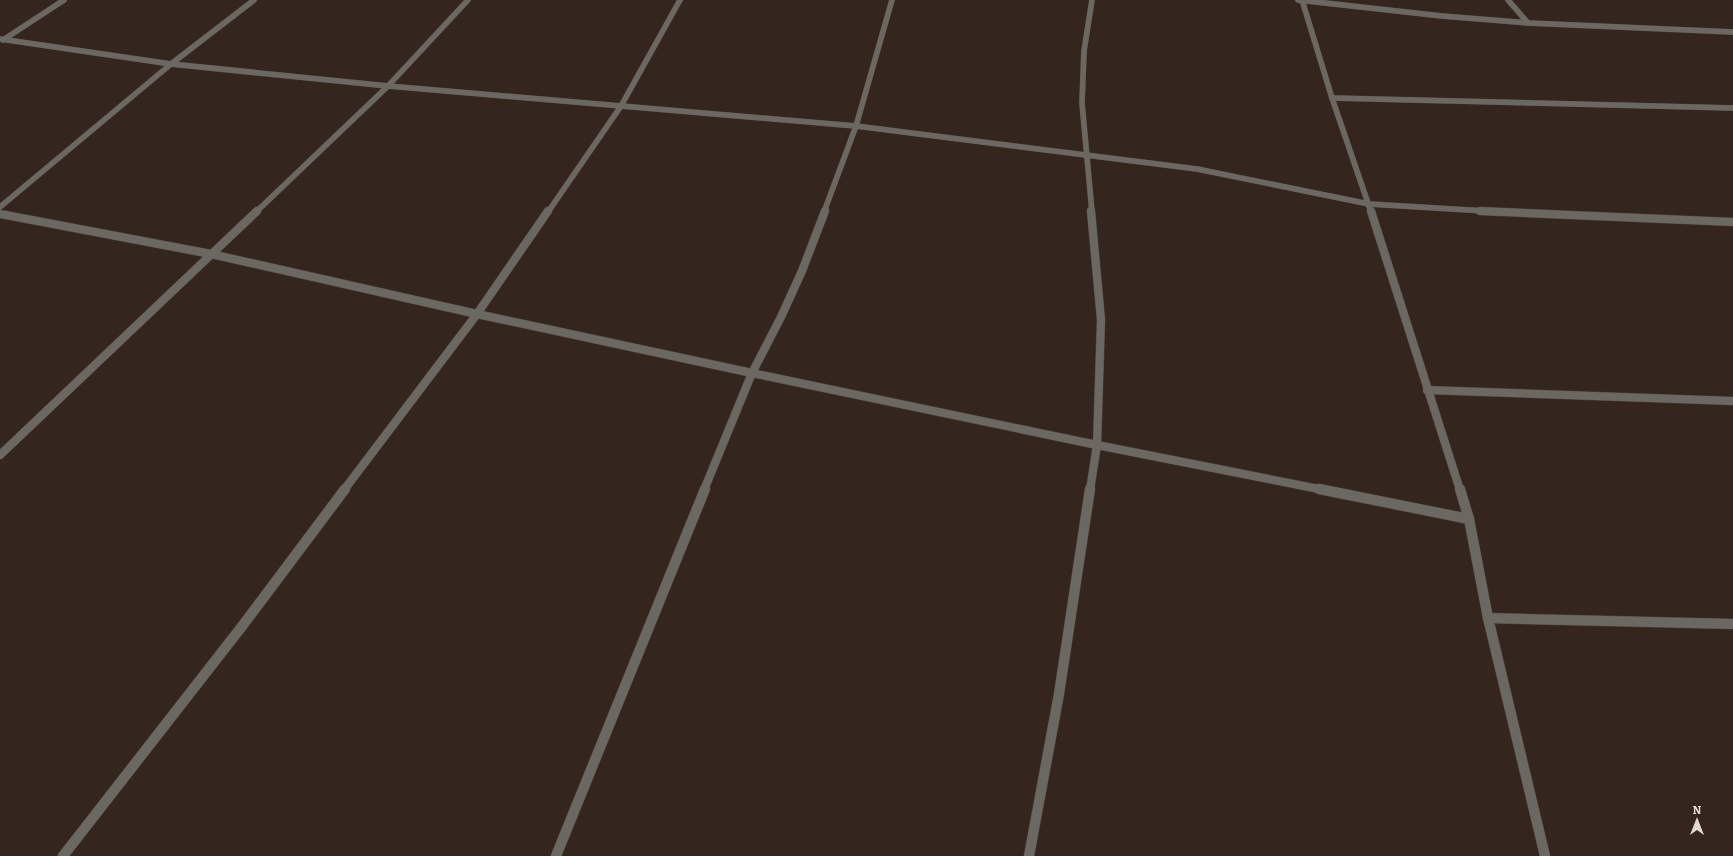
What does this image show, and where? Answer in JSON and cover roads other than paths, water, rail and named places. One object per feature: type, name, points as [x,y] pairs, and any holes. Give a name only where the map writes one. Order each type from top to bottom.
[{"type":"street","points":[[1,40],[64,0]]},
{"type":"street","points":[[0,207],[171,64],[254,0]]},
{"type":"street","points":[[0,455],[388,86],[468,0]]},
{"type":"street","points":[[63,856],[238,631],[477,314],[621,106],[680,0]]},
{"type":"street","points":[[556,856],[752,373],[802,271],[856,126],[892,0]]},
{"type":"street","points":[[1029,856],[1058,694],[1097,445],[1101,320],[1082,102],[1082,67],[1086,31],[1092,0]]},
{"type":"street","points":[[1298,0],[1442,16],[1528,23],[1733,32]]},
{"type":"street","points":[[1302,0],[1332,98],[1369,204],[1469,520],[1488,618],[1545,856]]},
{"type":"street","points":[[1508,0],[1528,23]]},
{"type":"street","points":[[1,40],[171,64],[388,86],[856,126],[1197,169],[1369,204],[1468,211],[1733,222]]},
{"type":"street","points":[[1332,98],[1733,108]]},
{"type":"street","points":[[0,214],[212,254],[477,314],[752,373],[1097,445],[1469,520]]},
{"type":"street","points":[[1427,390],[1733,401]]},
{"type":"street","points":[[1488,618],[1733,624]]}]
